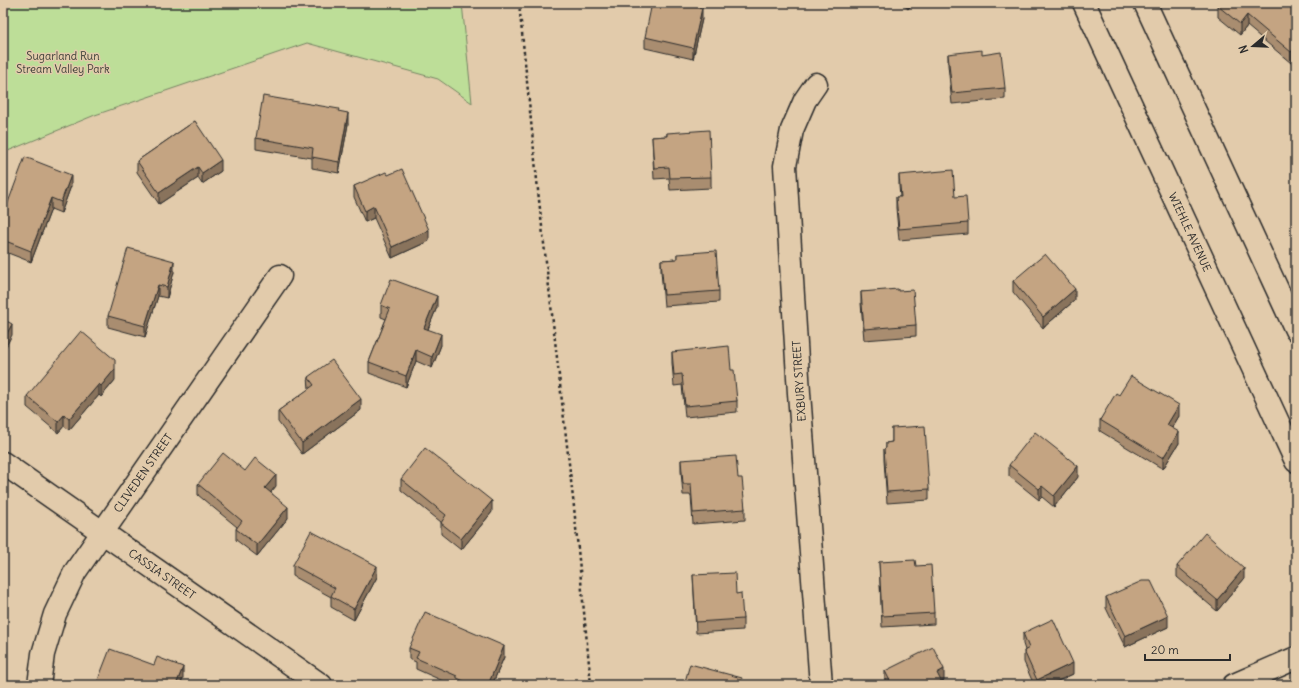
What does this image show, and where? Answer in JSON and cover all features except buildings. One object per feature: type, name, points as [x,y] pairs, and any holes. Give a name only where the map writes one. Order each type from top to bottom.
[{"type":"street","name":"WIEHLE AVENUE","points":[[1084,3],[1296,462]]},
{"type":"street","points":[[1145,3],[1296,330]]},
{"type":"street","name":"EXBURY STREET","points":[[816,84],[805,100],[792,130],[785,166],[799,393],[821,685]]},
{"type":"street","name":"CLIVEDEN STREET","points":[[39,685],[43,654],[55,614],[75,572],[280,276]]},
{"type":"street","name":"CASSIA STREET","points":[[3,463],[321,685]]},
{"type":"street","points":[[1234,685],[1296,658]]},
{"type":"path","points":[[519,3],[539,200],[574,507],[591,685]]},
{"type":"green space","name":"Sugarland Run Stream Valley Park","points":[[3,3],[462,3],[472,103],[438,79],[307,43],[95,115],[3,153]]}]
